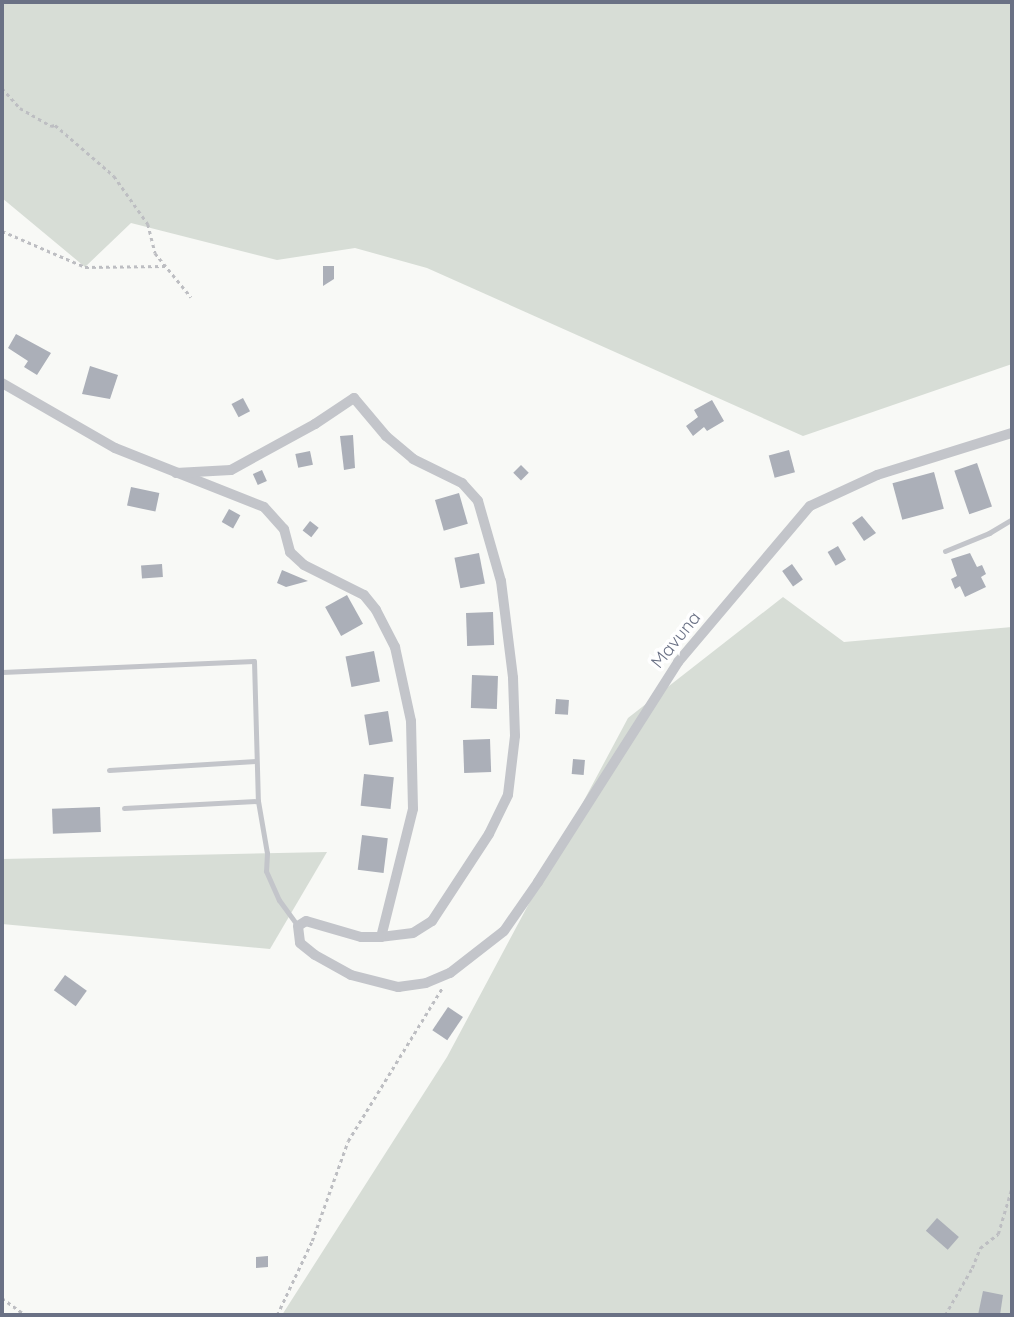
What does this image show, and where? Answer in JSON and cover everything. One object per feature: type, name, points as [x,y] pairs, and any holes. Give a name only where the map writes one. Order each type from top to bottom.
[{"type":"street","points":[[2,383],[116,448],[264,507],[284,529],[290,552],[304,565],[364,595],[376,610],[394,647],[411,721],[413,808],[381,937]]},
{"type":"street","points":[[176,473],[231,470],[315,424],[354,398],[386,436],[404,451],[462,483],[478,501],[501,581],[513,678],[515,736],[508,795],[489,834],[432,921],[413,933],[381,937],[361,936],[306,921],[298,926]]},
{"type":"street","name":"Mavuna","points":[[298,926],[300,943],[315,956],[351,975],[398,987],[426,983],[450,973],[504,931],[678,663],[810,506],[877,475],[1012,433]]},
{"type":"lane","points":[[945,551],[989,533],[1012,519]]},
{"type":"lane","points":[[2,672],[254,661],[258,801],[267,853],[266,871],[279,900],[298,926]]},
{"type":"lane","points":[[109,770],[256,761]]},
{"type":"lane","points":[[124,808],[258,801]]},
{"type":"path","points":[[2,88],[20,108],[51,125],[55,124],[114,176],[148,224],[155,253],[191,297]]},
{"type":"path","points":[[2,231],[85,267],[165,266]]},
{"type":"path","points":[[277,1315],[313,1241],[348,1142],[450,973]]},
{"type":"path","points":[[945,1315],[972,1268],[980,1248],[998,1234],[1012,1187]]},
{"type":"path","points":[[2,1298],[25,1315]]},
{"type":"shaded area","points":[[2,2],[1012,2],[1012,364],[803,436],[427,268],[355,248],[277,260],[131,223],[85,267],[2,198]]},
{"type":"shaded area","points":[[783,597],[844,642],[1012,627],[1012,1315],[282,1315],[447,1057],[628,718]]},
{"type":"shaded area","points":[[327,852],[270,949],[2,924],[2,859]]},
{"type":"building","points":[[323,266],[334,266],[334,279],[323,286]]},
{"type":"building","points":[[16,334],[51,353],[37,375],[24,367],[28,361],[8,348]]},
{"type":"building","points":[[90,366],[118,375],[110,399],[82,394]]},
{"type":"building","points":[[243,398],[250,411],[239,417],[232,404]]},
{"type":"building","points":[[712,400],[724,421],[707,431],[704,427],[693,436],[686,426],[698,417],[694,410]]},
{"type":"building","points":[[353,435],[355,468],[344,470],[340,436]]},
{"type":"building","points":[[789,450],[795,472],[775,478],[769,455]]},
{"type":"building","points":[[310,451],[313,465],[298,468],[295,454]]},
{"type":"building","points":[[977,463],[992,506],[969,514],[954,471]]},
{"type":"building","points":[[521,465],[529,473],[521,481],[513,473]]},
{"type":"building","points":[[262,470],[267,481],[258,485],[253,474]]},
{"type":"building","points":[[934,472],[944,509],[902,520],[892,483]]},
{"type":"building","points":[[131,487],[159,493],[155,512],[127,506]]},
{"type":"building","points":[[459,493],[468,524],[444,531],[435,500]]},
{"type":"building","points":[[229,509],[240,515],[233,528],[222,522]]},
{"type":"building","points":[[862,516],[876,533],[864,541],[852,523]]},
{"type":"building","points":[[310,521],[319,528],[311,537],[303,530]]},
{"type":"building","points":[[838,546],[846,560],[836,566],[828,552]]},
{"type":"building","points":[[479,553],[485,583],[460,588],[454,558]]},
{"type":"building","points":[[970,553],[977,567],[982,565],[986,574],[981,577],[986,587],[965,597],[960,586],[955,589],[951,579],[957,576],[951,559]]},
{"type":"building","points":[[162,564],[163,577],[142,578],[141,565]]},
{"type":"building","points":[[792,564],[803,580],[793,586],[782,571]]},
{"type":"building","points":[[282,570],[308,581],[286,587],[277,583]]},
{"type":"building","points":[[347,595],[363,624],[341,636],[325,607]]},
{"type":"building","points":[[493,612],[494,645],[467,646],[466,613]]},
{"type":"building","points":[[374,651],[380,681],[351,687],[346,657]]},
{"type":"building","points":[[472,675],[498,676],[497,709],[471,708]]},
{"type":"building","points":[[556,699],[569,700],[568,715],[555,714]]},
{"type":"building","points":[[388,711],[393,742],[369,745],[364,715]]},
{"type":"building","points":[[490,739],[491,772],[464,773],[463,740]]},
{"type":"building","points":[[573,759],[585,760],[584,775],[572,774]]},
{"type":"building","points":[[364,774],[394,777],[390,809],[361,806]]},
{"type":"building","points":[[100,807],[101,832],[53,834],[52,809]]},
{"type":"building","points":[[362,835],[388,838],[384,873],[358,870]]},
{"type":"building","points":[[65,975],[87,991],[76,1006],[54,990]]},
{"type":"building","points":[[448,1007],[463,1017],[447,1040],[432,1030]]},
{"type":"building","points":[[937,1218],[959,1237],[948,1250],[926,1231]]},
{"type":"building","points":[[268,1256],[268,1267],[256,1268],[256,1257]]},
{"type":"building","points":[[983,1291],[1003,1295],[1000,1315],[978,1315]]}]
